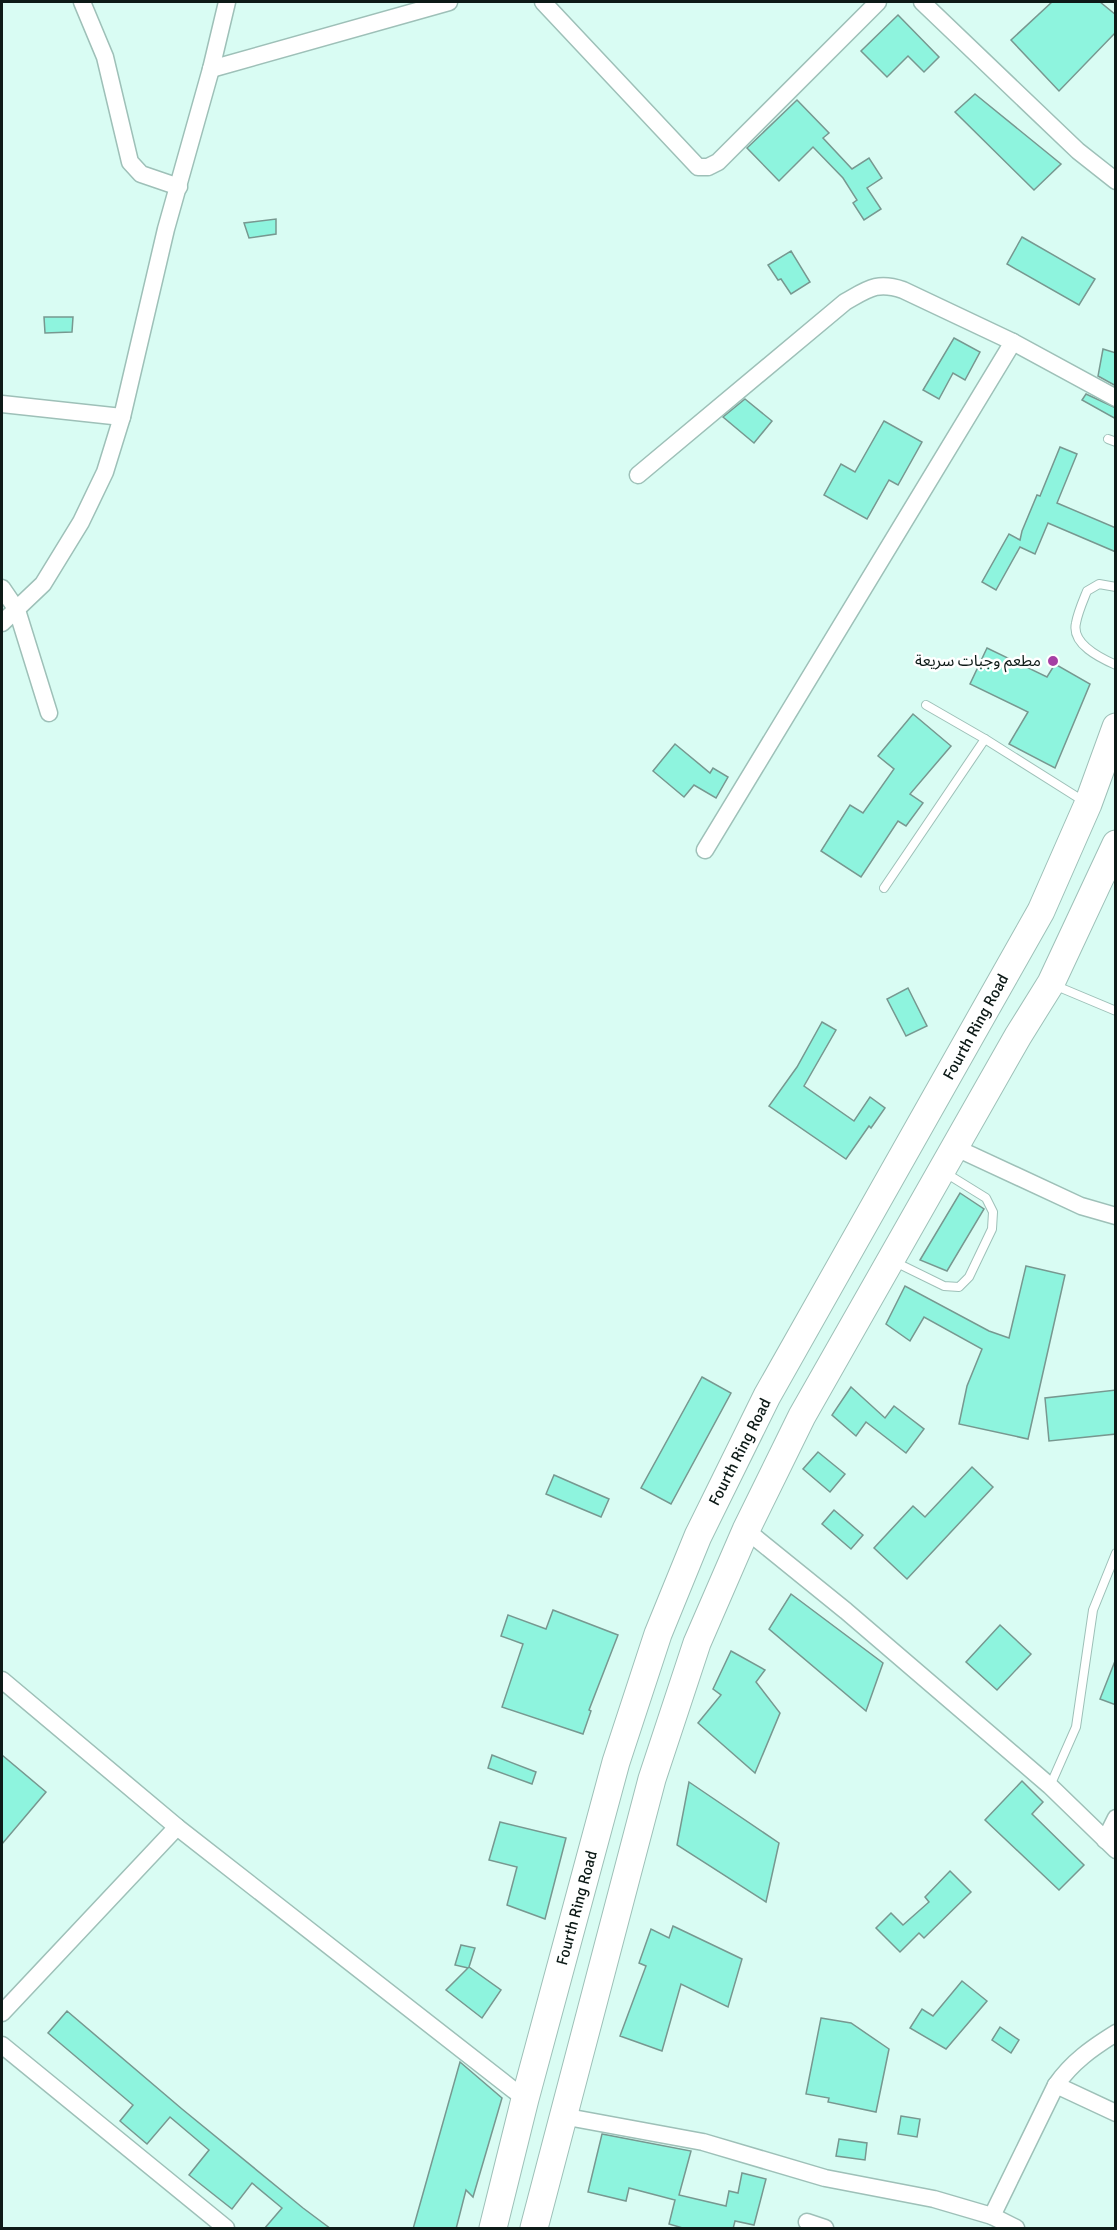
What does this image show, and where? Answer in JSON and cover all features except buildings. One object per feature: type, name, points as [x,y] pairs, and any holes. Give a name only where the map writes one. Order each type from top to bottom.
[{"type":"main road","name":"Fourth Ring Road","points":[[493,2229],[525,2099],[616,1762],[658,1634],[698,1536],[767,1396],[1041,911],[1088,804],[1116,728]]},
{"type":"main road","points":[[534,2229],[652,1779],[697,1643],[746,1530],[802,1416],[1018,1036],[1051,983],[1116,844]]},
{"type":"street","points":[[82,2],[105,57],[130,162],[141,174],[179,188]]},
{"type":"street","points":[[2,623],[43,584],[81,522],[105,472],[122,417],[166,229],[211,69],[227,2]]},
{"type":"street","points":[[211,69],[449,2]]},
{"type":"street","points":[[543,2],[698,166],[708,167],[718,162],[878,2]]},
{"type":"street","points":[[922,2],[1078,151],[1116,181]]},
{"type":"street","points":[[638,475],[845,302],[872,287],[887,284],[1013,342],[1116,398]]},
{"type":"street","points":[[705,850],[1013,342]]},
{"type":"street","points":[[2,404],[122,417]]},
{"type":"street","points":[[2,588],[17,610],[49,713]]},
{"type":"street","points":[[948,1159],[1116,1216]]},
{"type":"street","points":[[746,1530],[846,1611],[1050,1785],[1110,1845]]},
{"type":"street","points":[[2,1680],[177,1827],[525,2099]]},
{"type":"street","points":[[1110,1845],[1116,1818]]},
{"type":"street","points":[[2,2013],[177,1827]]},
{"type":"street","points":[[992,2216],[1056,2085],[1068,2067],[1086,2052],[1116,2033]]},
{"type":"street","points":[[2,2045],[226,2229]]},
{"type":"street","points":[[1056,2085],[1116,2113]]},
{"type":"street","points":[[562,2116],[703,2142],[825,2178],[934,2199],[992,2216],[1016,2229]]},
{"type":"street","points":[[807,2222],[825,2229]]},
{"type":"lane","points":[[1116,588],[1099,584],[1087,591],[1075,626],[1081,643],[1098,657],[1116,665]]},
{"type":"lane","points":[[926,705],[1088,804]]},
{"type":"lane","points":[[884,888],[985,739]]},
{"type":"lane","points":[[1051,983],[1116,1011]]},
{"type":"lane","points":[[891,1260],[944,1286],[959,1287],[969,1278],[992,1229],[993,1212],[986,1198],[948,1159]]},
{"type":"lane","points":[[1050,1785],[1076,1727],[1093,1611],[1116,1553]]},
{"type":"place","name":"مطعم وجبات سريعة","points":[[1053,661]]}]
